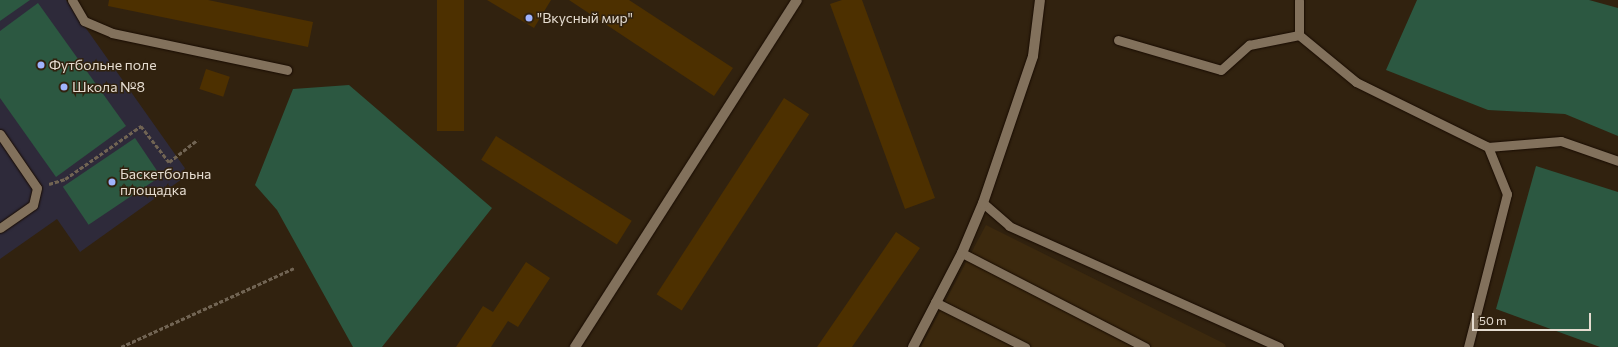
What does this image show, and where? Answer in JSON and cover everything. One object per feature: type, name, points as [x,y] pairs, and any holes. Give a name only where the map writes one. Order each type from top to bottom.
[{"type":"street","points":[[575,347],[797,0]]},
{"type":"street","points":[[913,347],[935,302],[962,253],[983,203],[1033,56],[1040,0]]},
{"type":"lane","points":[[72,0],[84,21],[112,33],[287,70]]},
{"type":"lane","points":[[1299,0],[1299,35]]},
{"type":"lane","points":[[1118,40],[1220,70],[1249,45],[1299,35]]},
{"type":"lane","points":[[1299,35],[1356,82],[1488,147],[1561,141],[1618,161]]},
{"type":"lane","points":[[0,134],[37,188],[33,205],[0,228]]},
{"type":"lane","points":[[1468,347],[1507,194],[1488,147]]},
{"type":"lane","points":[[983,203],[1009,226],[1280,347]]},
{"type":"lane","points":[[962,253],[1145,347]]},
{"type":"lane","points":[[935,302],[1025,347]]},
{"type":"path","points":[[37,188],[65,179],[141,126],[169,162],[197,140]]},
{"type":"path","points":[[121,347],[294,268]]},
{"type":"shaded area","name":"Школа №8","points":[[0,0],[66,0],[189,174],[80,252],[57,219],[0,259]]},
{"type":"shaded area","points":[[986,225],[1225,344],[1226,347],[921,347]]},
{"type":"green space","points":[[0,0],[30,0],[0,21]]},
{"type":"green space","points":[[1417,0],[1589,0],[1618,8],[1618,136],[1565,114],[1488,110],[1386,70]]},
{"type":"green space","name":"Футбольне поле","points":[[38,3],[126,126],[56,177],[0,98],[0,31]]},
{"type":"green space","points":[[349,85],[492,208],[382,347],[353,347],[277,210],[255,185],[293,89]]},
{"type":"green space","name":"Баскетбольна площадка","points":[[135,138],[161,176],[89,225],[63,187]]},
{"type":"green space","points":[[1536,166],[1618,192],[1618,347],[1600,347],[1496,309]]},
{"type":"building","points":[[109,0],[208,0],[313,22],[308,47],[108,6]]},
{"type":"building","points":[[437,0],[464,0],[464,131],[437,131]]},
{"type":"building","name":"\"Вкусный мир\"","points":[[487,0],[551,0],[534,28]]},
{"type":"building","points":[[569,0],[629,0],[733,68],[714,96]]},
{"type":"building","points":[[842,0],[862,0],[935,198],[905,209],[830,4]]},
{"type":"building","points":[[206,69],[230,77],[223,97],[200,89]]},
{"type":"building","points":[[784,98],[809,114],[682,311],[657,294]]},
{"type":"building","points":[[496,136],[632,221],[617,245],[481,160]]},
{"type":"building","points":[[896,232],[920,248],[852,347],[817,347]]},
{"type":"building","points":[[526,262],[550,278],[518,327],[508,321],[491,347],[456,347],[483,306],[493,312]]},
{"type":"place","name":"\"Вкусный мир\"","points":[[529,18]]},
{"type":"place","name":"Футбольне поле","points":[[41,65]]},
{"type":"place","name":"Школа №8","points":[[64,87]]},
{"type":"place","name":"Баскетбольна площадка","points":[[112,182]]}]
